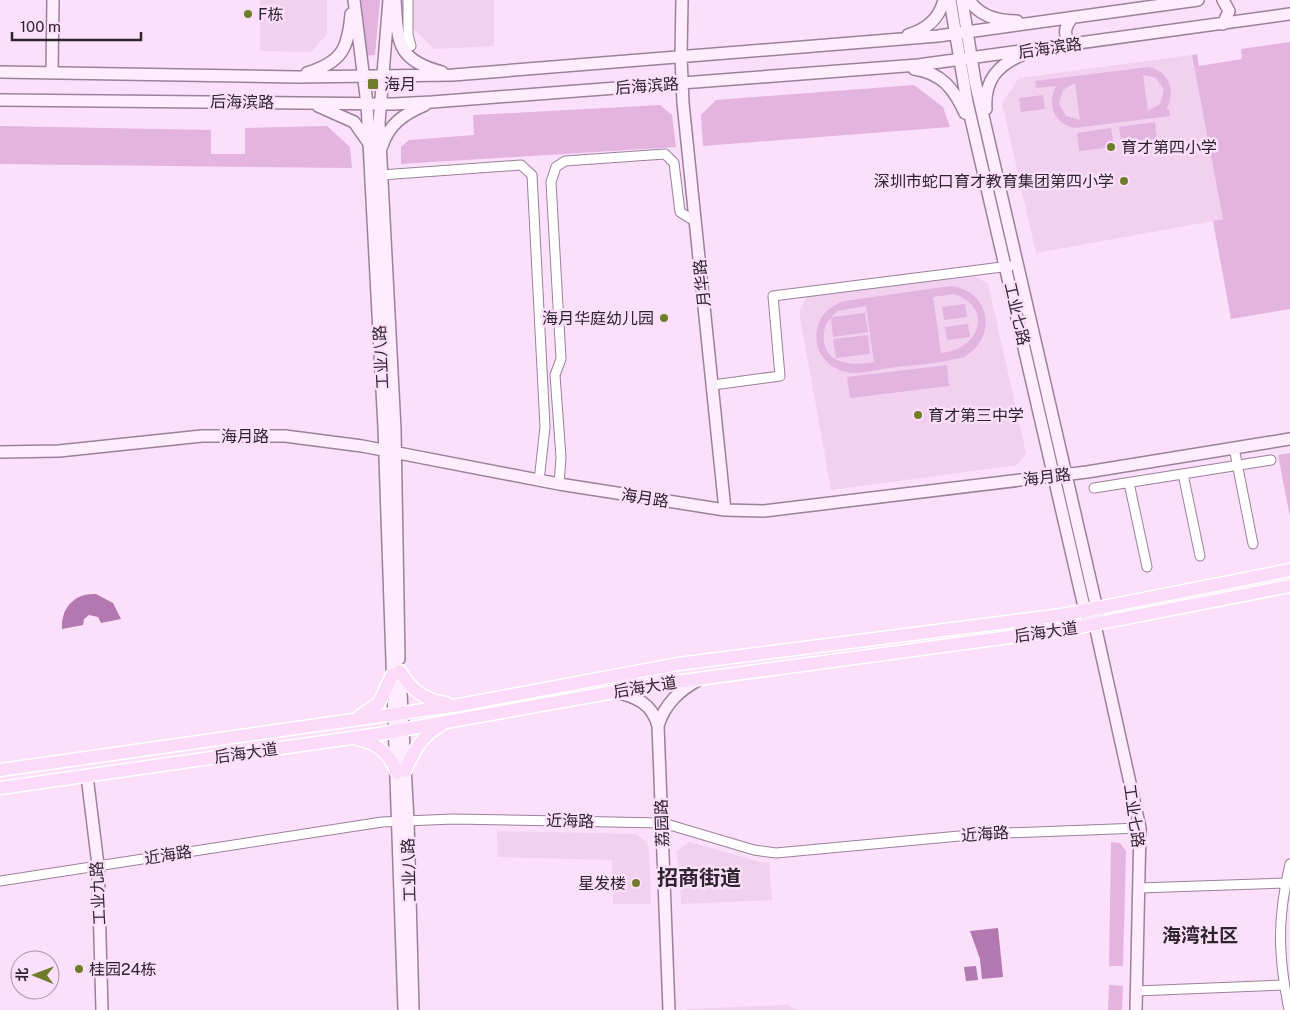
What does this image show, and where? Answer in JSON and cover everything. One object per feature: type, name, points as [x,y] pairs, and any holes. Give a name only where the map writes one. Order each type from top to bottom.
[{"type":"main road","points":[[52,72],[53,0]]},
{"type":"main road","points":[[296,77],[326,66],[340,56],[350,31],[353,0]]},
{"type":"main road","name":"工业八路","points":[[353,0],[367,104],[390,451]]},
{"type":"main road","name":"工业八路","points":[[389,0],[381,77],[380,157],[396,673],[413,1010]]},
{"type":"main road","points":[[395,0],[398,36],[404,53],[421,65],[453,74]]},
{"type":"main road","name":"月华路","points":[[682,0],[682,84],[725,510]]},
{"type":"main road","points":[[891,40],[925,28],[935,21],[941,11],[944,0]]},
{"type":"main road","name":"工业七路","points":[[950,0],[961,33],[1006,267],[1054,476],[1096,625],[1140,828],[1136,1010]]},
{"type":"main road","name":"工业七路","points":[[961,33],[962,0]]},
{"type":"main road","points":[[969,0],[978,10],[994,19],[1041,23]]},
{"type":"main road","name":"后海滨路","points":[[0,72],[296,77],[381,77],[453,74],[891,40],[1041,23],[1198,0]]},
{"type":"main road","points":[[1223,0],[1229,11],[1223,24]]},
{"type":"main road","name":"后海滨路","points":[[0,100],[367,104],[432,102],[682,84],[965,60],[1290,14]]},
{"type":"main road","points":[[1274,17],[1290,19]]},
{"type":"main road","points":[[1072,18],[1065,28],[1065,33],[1067,38],[1074,44]]},
{"type":"main road","points":[[981,136],[986,93],[992,74],[1015,58],[1036,50]]},
{"type":"main road","points":[[895,67],[928,72],[946,82],[958,97],[981,136]]},
{"type":"main road","points":[[380,157],[386,136],[394,123],[412,111],[432,102]]},
{"type":"main road","points":[[311,103],[354,122],[369,146]]},
{"type":"main road","name":"工业七路","points":[[981,136],[1018,265],[1067,474],[1091,610]]},
{"type":"main road","name":"海月路","points":[[0,452],[59,451],[202,436],[247,434],[285,436],[390,451],[559,484],[725,510],[782,510],[1054,476],[1290,439]]},
{"type":"main road","name":"后海大道","points":[[0,770],[459,705],[663,666],[1091,610],[1290,570]]},
{"type":"main road","name":"后海大道","points":[[0,788],[399,731],[613,692],[703,678],[1096,625],[1290,586]]},
{"type":"main road","points":[[347,721],[364,715],[375,708],[396,673],[413,689],[427,698],[459,705]]},
{"type":"main road","name":"荔园路","points":[[658,726],[663,712],[672,699],[703,678]]},
{"type":"main road","name":"荔园路","points":[[613,692],[638,698],[645,703],[654,715],[658,726],[669,1010]]},
{"type":"main road","points":[[350,738],[367,741],[381,748],[389,755],[401,772],[425,737],[446,722]]},
{"type":"main road","name":"工业九路","points":[[87,776],[98,865],[102,1010]]},
{"type":"main road","name":"工业八路","points":[[403,821],[404,1010]]},
{"type":"street","points":[[408,0],[408,35],[411,46]]},
{"type":"street","points":[[559,484],[561,457],[555,375],[561,359],[551,182],[553,170],[565,161],[665,154],[674,163],[680,212],[696,222]]},
{"type":"street","points":[[381,175],[521,165],[532,175],[545,427],[539,480]]},
{"type":"street","points":[[712,385],[780,376],[773,296],[1018,265]]},
{"type":"street","points":[[1234,448],[1253,544]]},
{"type":"street","points":[[1094,488],[1271,460]]},
{"type":"street","points":[[1184,474],[1200,556]]},
{"type":"street","points":[[1129,483],[1146,567]]},
{"type":"street","name":"近海路","points":[[0,881],[403,821],[453,819],[662,823],[754,850],[776,853],[981,834],[1140,828]]},
{"type":"street","points":[[1289,1008],[1283,985],[1279,940],[1290,864]]},
{"type":"street","points":[[1139,888],[1286,883]]},
{"type":"street","points":[[1136,991],[1283,985]]},
{"type":"shaded area","points":[[260,0],[327,0],[327,34],[311,52],[260,51]]},
{"type":"shaded area","points":[[361,0],[380,0],[375,55],[367,56]]},
{"type":"shaded area","points":[[413,0],[494,0],[494,46],[434,49],[414,29]]},
{"type":"shaded area","points":[[1290,42],[1290,309],[1231,319],[1213,221],[1223,219],[1192,55],[1197,54],[1199,66],[1242,59],[1241,49]]},
{"type":"shaded area","name":"育才第四小学","points":[[1192,55],[1224,219],[1036,253],[1002,103],[1019,78]]},
{"type":"shaded area","points":[[1149,67],[1162,73],[1169,83],[1171,95],[1166,109],[1169,109],[1170,116],[1074,128],[1061,122],[1054,112],[1052,99],[1056,86],[1036,88],[1035,81]],"holes":[[[1143,75],[1156,78],[1164,90],[1160,104],[1148,111]],[[1075,83],[1080,120],[1066,116],[1059,104],[1063,90]]]},
{"type":"shaded area","points":[[914,85],[943,107],[950,127],[703,146],[701,115],[716,100]]},
{"type":"shaded area","points":[[1043,95],[1045,109],[1021,112],[1019,98]]},
{"type":"shaded area","points":[[660,105],[672,115],[676,147],[401,164],[401,147],[409,140],[474,135],[473,115]]},
{"type":"shaded area","points":[[1155,122],[1157,141],[1122,146],[1119,127]]},
{"type":"shaded area","points":[[0,126],[211,130],[211,154],[245,154],[245,128],[327,126],[350,147],[352,168],[0,164]]},
{"type":"shaded area","points":[[1111,128],[1114,147],[1079,151],[1077,133]]},
{"type":"shaded area","name":"育才第三中学","points":[[973,275],[988,284],[1026,453],[1017,465],[831,490],[799,311],[807,297]]},
{"type":"shaded area","points":[[950,286],[964,289],[974,296],[981,305],[985,316],[985,327],[982,338],[975,349],[964,357],[936,363],[851,373],[839,370],[827,362],[819,350],[816,336],[818,324],[823,315],[835,305],[845,301]],"holes":[[[954,294],[966,300],[974,308],[978,317],[978,326],[973,336],[966,343],[955,350],[941,353],[933,297]],[[866,306],[874,362],[857,364],[833,358],[825,345],[824,335],[824,330],[831,318],[833,337],[868,332],[865,313],[831,317],[838,311]]]},
{"type":"shaded area","points":[[965,304],[967,317],[944,320],[942,307]]},
{"type":"shaded area","points":[[968,324],[970,337],[947,340],[945,327]]},
{"type":"shaded area","points":[[868,335],[870,354],[836,358],[833,339]]},
{"type":"shaded area","points":[[947,365],[949,386],[850,398],[847,377]]},
{"type":"shaded area","points":[[1290,453],[1290,517],[1278,455]]},
{"type":"shaded area","points":[[96,594],[113,603],[121,619],[101,623],[98,617],[89,615],[84,619],[83,625],[62,629],[64,614],[71,603],[82,596]]},
{"type":"shaded area","points":[[497,831],[637,834],[646,842],[649,850],[651,904],[613,904],[612,860],[498,857]]},
{"type":"shaded area","points":[[689,842],[761,862],[769,862],[772,900],[681,904],[680,873],[676,852]]},
{"type":"shaded area","points":[[1111,842],[1120,843],[1126,851],[1123,966],[1109,966]]},
{"type":"shaded area","points":[[998,928],[1003,977],[982,979],[980,959],[970,931]]},
{"type":"shaded area","points":[[976,966],[978,980],[966,981],[964,967]]},
{"type":"shaded area","points":[[1109,985],[1123,986],[1122,1010],[1108,1010]]},
{"type":"shaded area","points":[[788,1005],[796,1010],[685,1010],[685,1009]]},
{"type":"place","name":"F栋","points":[[248,14]]},
{"type":"place","name":"海月","points":[[373,84]]},
{"type":"place","name":"育才第四小学","points":[[1111,147]]},
{"type":"place","name":"深圳市蛇口育才教育集团第四小学","points":[[1124,181]]},
{"type":"place","name":"海月华庭幼儿园","points":[[664,318]]},
{"type":"place","name":"育才第三中学","points":[[918,415]]},
{"type":"place","name":"星发楼","points":[[636,883]]},
{"type":"place","name":"桂园24栋","points":[[79,969]]},
{"type":"district","name":"招商街道","points":[[699,877]]},
{"type":"district","name":"海湾社区","points":[[1200,935]]}]
